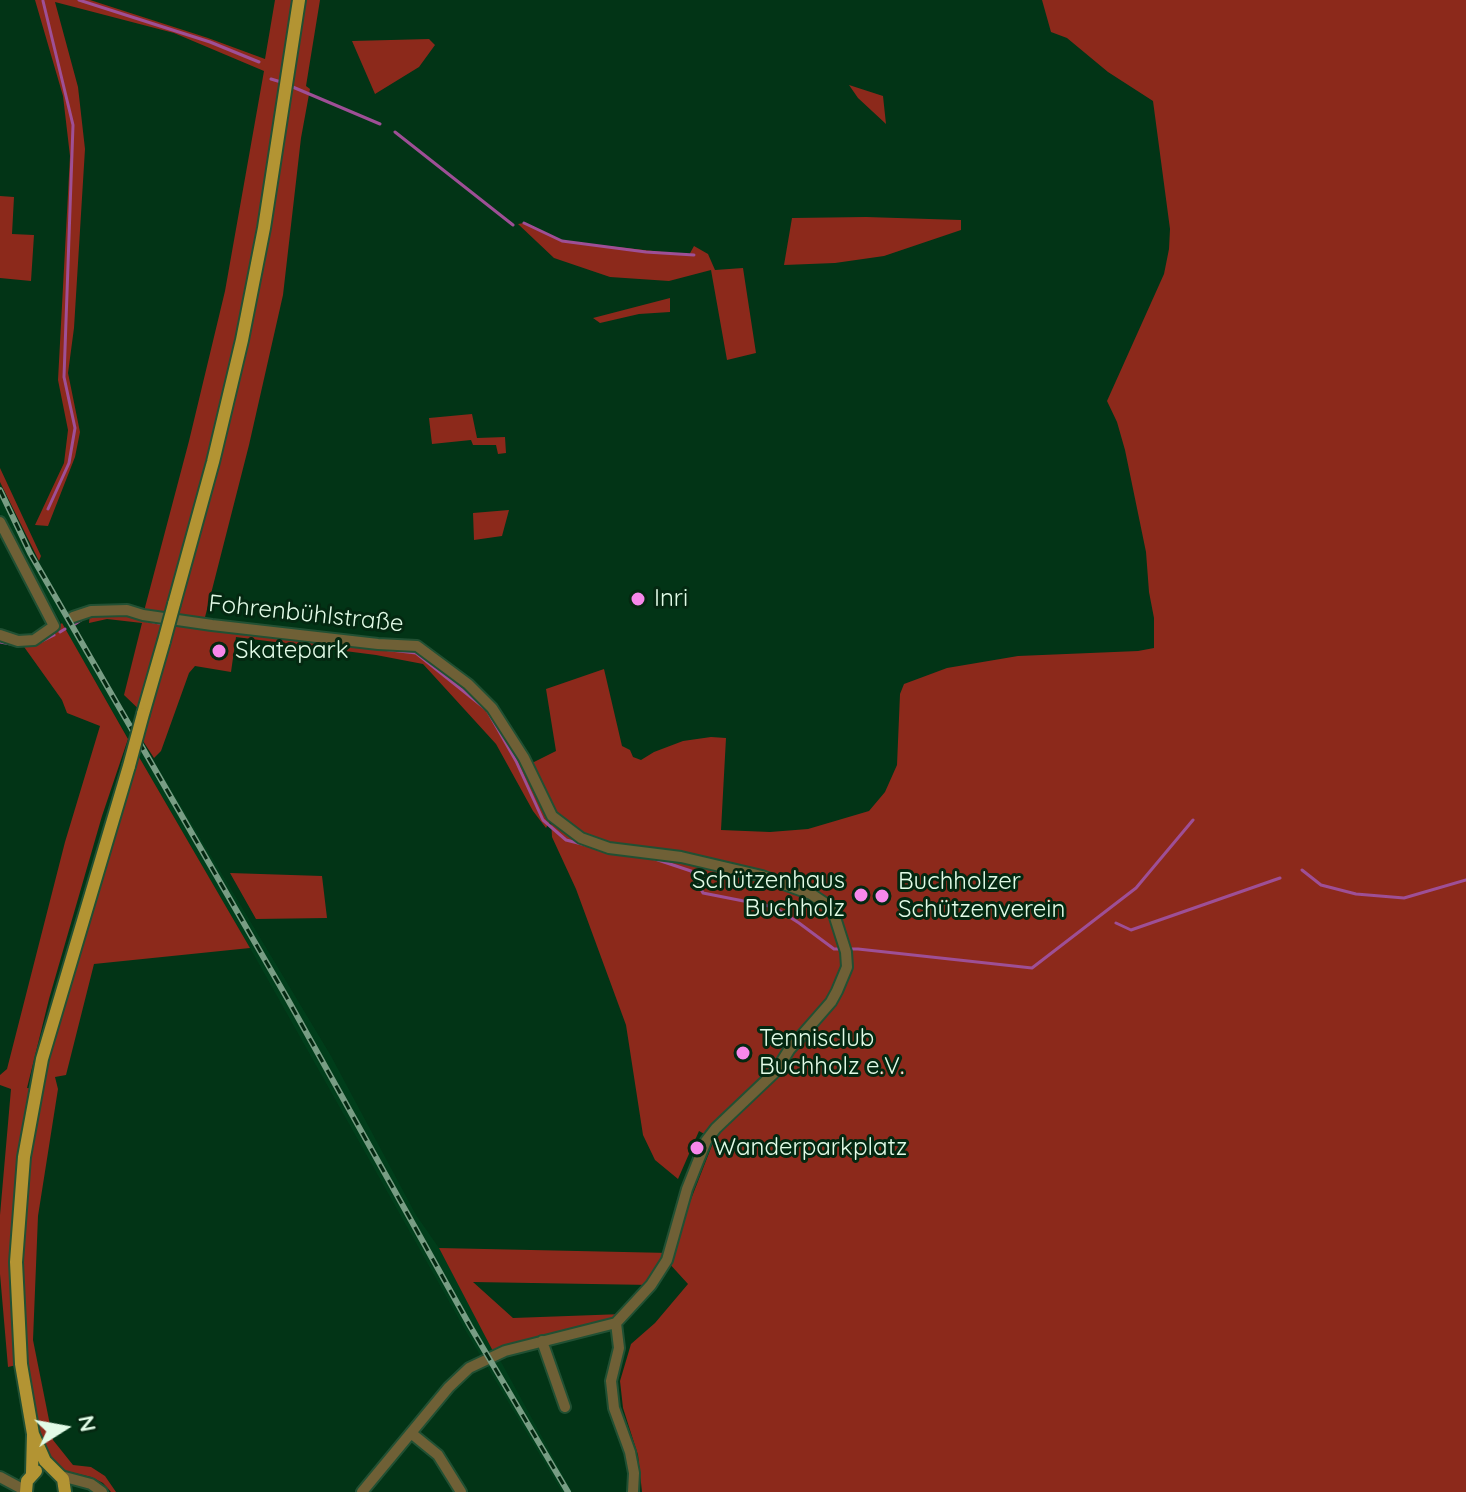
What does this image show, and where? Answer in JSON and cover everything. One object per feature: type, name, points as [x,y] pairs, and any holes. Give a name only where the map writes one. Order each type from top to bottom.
[{"type":"main road","points":[[65,1491],[58,1473],[45,1461],[33,1434],[21,1364],[16,1262],[21,1183],[35,1088],[213,462],[242,340],[299,0]]},
{"type":"main road","points":[[28,1483],[33,1434]]},
{"type":"main road","points":[[28,1483],[43,1468],[58,1473]]},
{"type":"street","points":[[0,522],[54,626],[34,640],[18,641],[0,635]]},
{"type":"street","name":"Fohrenbühlstraße","points":[[73,617],[91,611],[127,610],[212,625],[417,646],[468,684],[492,708],[524,758],[552,816],[581,838],[609,848],[681,857],[762,876],[811,894],[832,908],[846,950],[847,967],[831,1002],[803,1033],[776,1071],[711,1135],[687,1189],[667,1260],[651,1285],[616,1323]]},
{"type":"street","points":[[362,1492],[449,1387],[469,1368],[505,1351],[616,1323],[619,1348],[611,1381],[614,1408],[630,1452],[634,1473],[633,1492]]},
{"type":"street","points":[[542,1341],[565,1407]]},
{"type":"street","points":[[411,1433],[438,1455],[461,1492]]},
{"type":"street","points":[[58,1473],[91,1484],[102,1492]]},
{"type":"street","points":[[3,1479],[28,1483]]},
{"type":"street","points":[[65,1491],[80,1481]]},
{"type":"shaded area","points":[[35,0],[90,0],[265,59],[275,0],[320,0],[306,86],[310,89],[301,138],[283,295],[203,625],[416,648],[492,708],[528,765],[556,751],[546,689],[604,669],[622,746],[630,750],[633,757],[641,760],[683,741],[726,738],[721,830],[770,832],[808,829],[869,811],[885,792],[897,765],[900,694],[904,684],[947,668],[1018,656],[1154,648],[1154,618],[1146,552],[1125,450],[1107,401],[1164,274],[1169,249],[1170,229],[1153,101],[1108,72],[1067,38],[1051,32],[1042,0],[1466,0],[1466,1492],[642,1492],[638,1455],[623,1408],[620,1381],[631,1344],[655,1323],[688,1284],[667,1261],[651,1285],[473,1282],[513,1318],[623,1314],[616,1323],[495,1355],[439,1248],[670,1253],[718,1130],[778,1073],[829,1000],[799,1031],[759,1085],[708,1136],[699,1131],[678,1179],[655,1160],[643,1135],[626,1025],[576,889],[552,837],[551,819],[546,828],[533,811],[496,744],[423,664],[236,637],[231,672],[195,666],[189,673],[161,751],[154,758],[143,741],[149,719],[124,695],[142,623],[107,619],[89,623],[90,613],[143,615],[225,291],[264,71],[174,33],[55,2],[78,87],[85,149],[74,328],[68,373],[80,432],[75,457],[48,526],[35,525],[64,463],[68,430],[58,380],[70,156],[63,96]]},
{"type":"shaded area","points":[[429,39],[435,45],[419,67],[375,94],[352,41]]},
{"type":"shaded area","points":[[849,85],[883,96],[886,124],[858,98]]},
{"type":"shaded area","points":[[0,196],[14,197],[12,234],[34,235],[31,281],[0,278]]},
{"type":"shaded area","points":[[792,218],[961,220],[961,230],[884,256],[835,263],[784,265]]},
{"type":"shaded area","points":[[524,223],[562,241],[689,255],[694,246],[708,254],[715,270],[743,268],[756,353],[727,360],[711,270],[669,281],[610,277],[554,258],[518,224]]},
{"type":"shaded area","points":[[670,298],[670,312],[639,314],[600,323],[593,318]]},
{"type":"shaded area","points":[[472,414],[477,438],[505,437],[506,453],[498,454],[496,445],[473,445],[471,440],[432,444],[429,418]]},
{"type":"shaded area","points":[[0,468],[41,556],[39,561],[0,482]]},
{"type":"shaded area","points":[[0,482],[30,546],[121,706],[331,1056],[416,1215],[439,1248],[572,1492],[562,1492],[464,1328],[250,948],[36,579],[0,513]]},
{"type":"shaded area","points":[[509,510],[502,536],[474,540],[473,513]]},
{"type":"shaded area","points":[[62,623],[128,739],[102,816],[49,999],[27,1088],[41,1089],[106,856],[139,757],[250,948],[94,964],[66,1075],[55,1077],[58,1089],[38,1216],[33,1340],[53,1440],[73,1465],[91,1467],[105,1476],[116,1492],[111,1492],[91,1477],[62,1470],[47,1455],[21,1364],[8,1367],[0,1274],[0,1215],[11,1089],[0,1085],[0,1075],[7,1069],[65,842],[100,726],[67,713],[62,700],[22,644],[45,638]]},
{"type":"shaded area","points":[[230,873],[322,876],[327,918],[256,919]]},
{"type":"waterway","points":[[79,0],[210,42],[259,62]]},
{"type":"waterway","points":[[43,1],[73,125],[64,377],[75,428],[69,463],[48,509]]},
{"type":"waterway","points":[[271,79],[281,82]]},
{"type":"waterway","points":[[288,85],[380,124]]},
{"type":"waterway","points":[[395,132],[513,225]]},
{"type":"waterway","points":[[524,223],[562,241],[694,255]]},
{"type":"waterway","points":[[75,624],[81,620]]},
{"type":"waterway","points":[[144,620],[164,624]]},
{"type":"waterway","points":[[60,632],[65,629]]},
{"type":"waterway","points":[[36,644],[54,635]]},
{"type":"waterway","points":[[0,642],[16,645]]},
{"type":"waterway","points":[[382,649],[416,653],[487,710],[516,761],[543,820],[566,840],[590,846]]},
{"type":"waterway","points":[[652,858],[691,871],[703,893],[774,907],[834,949],[1032,968],[1136,888],[1193,820]]},
{"type":"waterway","points":[[1302,870],[1321,885],[1356,894],[1404,898],[1466,880]]},
{"type":"waterway","points":[[1116,923],[1131,930],[1280,878]]},
{"type":"railway","points":[[0,490],[30,553],[287,998],[470,1326],[568,1492]]},
{"type":"place","name":"Inri","points":[[638,599]]},
{"type":"place","name":"Skatepark","points":[[219,651]]},
{"type":"place","name":"Schützenhaus Buchholz","points":[[861,895]]},
{"type":"place","name":"Buchholzer Schützenverein","points":[[882,896]]},
{"type":"place","name":"Tennisclub Buchholz e.V.","points":[[743,1053]]},
{"type":"place","name":"Wanderparkplatz","points":[[697,1148]]}]
